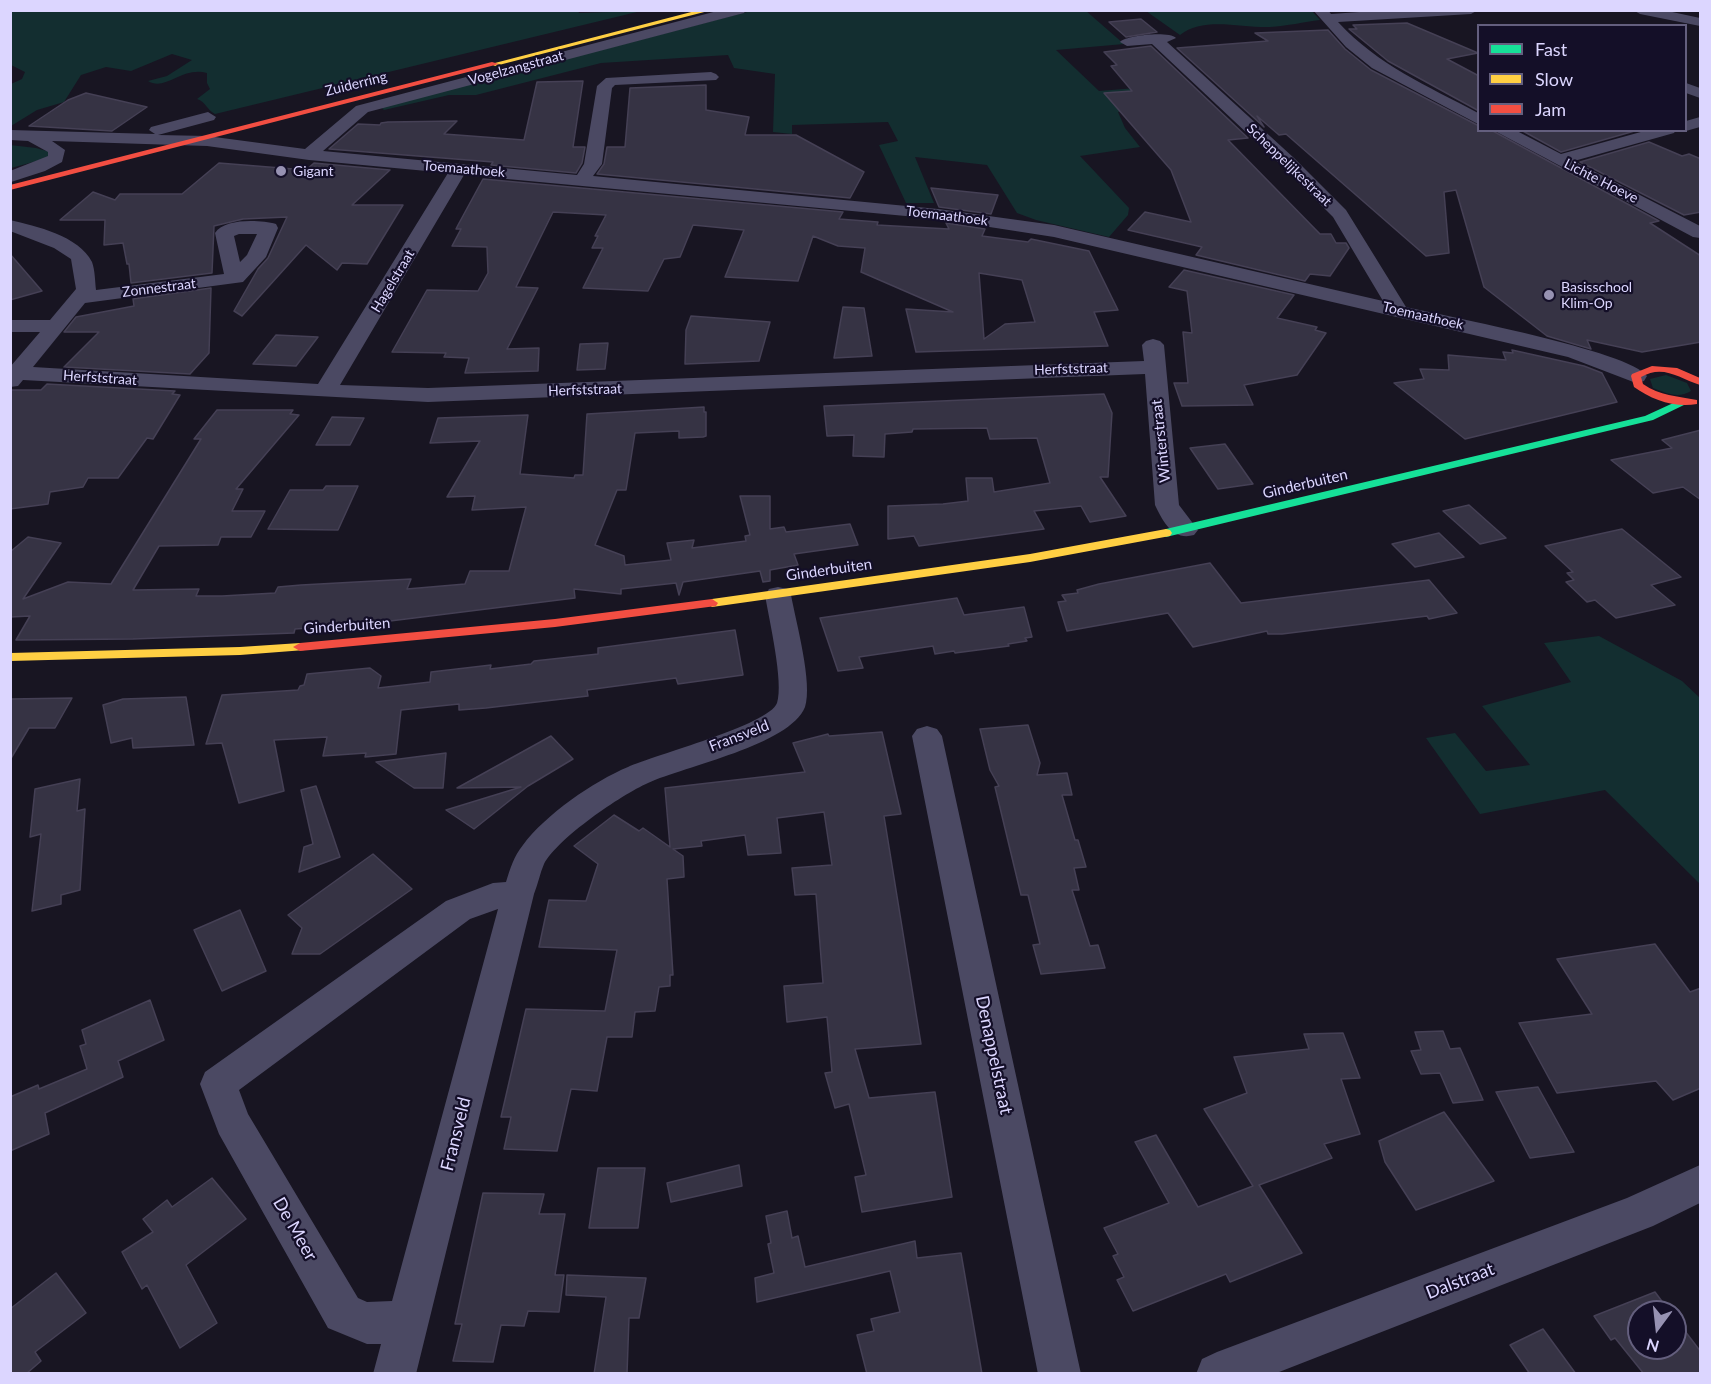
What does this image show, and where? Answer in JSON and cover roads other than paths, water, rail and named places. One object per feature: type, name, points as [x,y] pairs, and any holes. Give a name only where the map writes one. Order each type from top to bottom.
[{"type":"main road","name":"Zuiderring","points":[[10,188],[166,143],[663,10]]},
{"type":"main road","name":"Zuiderring","points":[[196,140],[709,10]]},
{"type":"main road","points":[[10,177],[137,146]]},
{"type":"main road","points":[[1638,420],[1652,395],[1638,385],[1644,372],[1675,370],[1699,380]]},
{"type":"main road","name":"Ginderbuiten","points":[[1652,395],[1682,402]]},
{"type":"main road","name":"Ginderbuiten","points":[[10,657],[240,651],[356,643],[555,623],[778,595],[1030,558],[1185,530],[1649,418],[1682,402],[1701,399]]},
{"type":"street","name":"Vogelzangstraat","points":[[309,155],[362,109],[739,10]]},
{"type":"street","points":[[1324,14],[1471,10]]},
{"type":"street","points":[[1640,10],[1701,22]]},
{"type":"street","points":[[1324,14],[1351,44],[1377,65],[1477,118]]},
{"type":"street","name":"Scheppelijkestraat","points":[[1126,42],[1162,39],[1288,162],[1340,214],[1398,310]]},
{"type":"street","points":[[581,181],[593,164],[605,86],[611,81],[711,77]]},
{"type":"street","points":[[309,155],[301,147],[270,139],[266,134],[267,128],[279,122],[337,106]]},
{"type":"street","points":[[114,138],[208,117]]},
{"type":"street","name":"Lichte Hoeve","points":[[1505,132],[1701,233]]},
{"type":"street","points":[[1560,160],[1661,132]]},
{"type":"street","name":"Toemaathoek","points":[[12,136],[114,138],[272,155],[309,155]]},
{"type":"street","name":"Toemaathoek","points":[[12,136],[36,140],[137,146],[196,140],[309,155],[938,214],[1028,227],[1398,310],[1574,352],[1644,372]]},
{"type":"street","name":"Toemaathoek","points":[[10,177],[39,167],[56,158],[57,150],[36,140]]},
{"type":"street","name":"Hagelstraat","points":[[325,391],[459,169]]},
{"type":"street","points":[[10,225],[62,245],[77,255],[81,260],[86,290],[14,377]]},
{"type":"street","name":"Zonnestraat","points":[[81,298],[236,278]]},
{"type":"street","points":[[10,326],[55,326]]},
{"type":"street","name":"Herfststraat","points":[[14,377],[428,395],[1153,356]]},
{"type":"street","name":"Winterstraat","points":[[1153,356],[1167,505],[1173,517],[1185,530]]},
{"type":"street","name":"Fransveld","points":[[394,1374],[518,894],[534,853],[550,836],[609,790],[636,775],[766,729],[788,712],[794,690],[778,595]]},
{"type":"street","name":"Denappelstraat","points":[[927,736],[1060,1374]]},
{"type":"street","name":"De Meer","points":[[408,1322],[367,1323],[343,1313],[232,1122],[218,1084],[458,910],[493,896],[518,894]]},
{"type":"street","name":"Dalstraat","points":[[1217,1374],[1638,1213],[1701,1183]]},
{"type":"place","name":"Gigant","points":[[281,171]]},
{"type":"place","name":"Basisschool Klim-Op","points":[[1549,295]]}]
